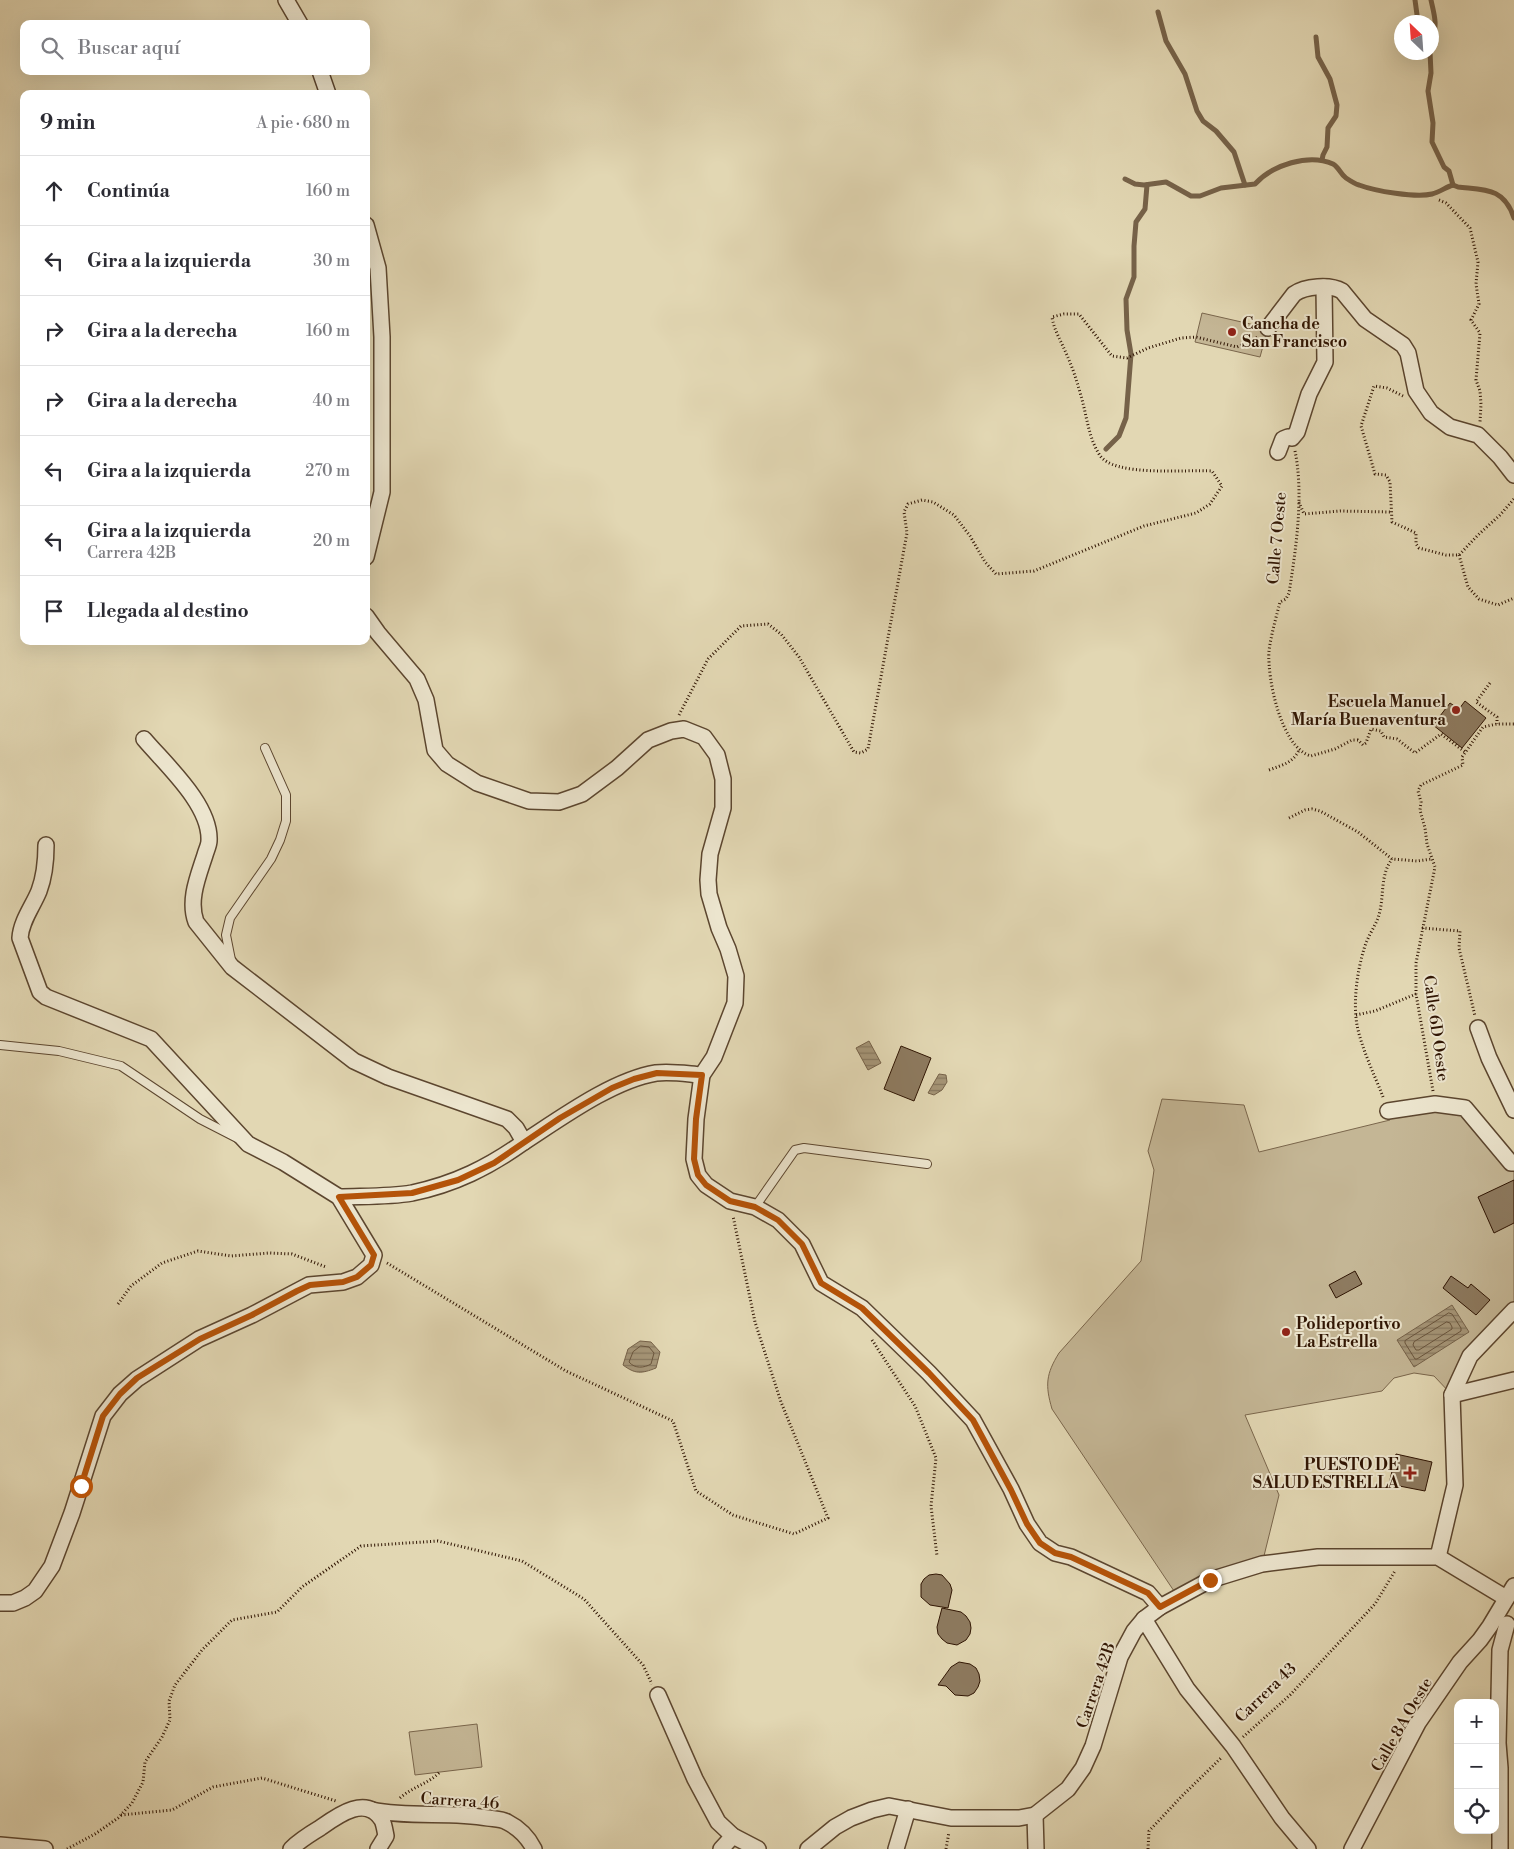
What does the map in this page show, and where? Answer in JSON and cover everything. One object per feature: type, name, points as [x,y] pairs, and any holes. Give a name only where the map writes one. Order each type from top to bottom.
[{"type":"street","points":[[286,0],[298,20]]},
{"type":"street","points":[[321,75],[327,90]]},
{"type":"street","points":[[370,239],[378,268],[382,338],[382,492],[370,541]]},
{"type":"street","points":[[1268,328],[1299,290],[1324,287],[1337,288],[1342,291],[1365,319],[1403,345],[1408,353],[1416,391],[1431,413],[1450,427],[1478,435],[1500,457],[1514,475]]},
{"type":"street","points":[[1278,452],[1283,439],[1292,438],[1297,432],[1309,394],[1324,362],[1324,287]]},
{"type":"street","points":[[370,622],[417,679],[426,700],[435,750],[447,764],[477,783],[528,801],[559,802],[582,794],[617,768],[648,740],[671,731],[684,729],[704,737],[717,755],[724,779],[723,808],[710,854],[709,894],[736,976],[735,1003],[714,1057],[702,1075],[696,1119],[694,1159],[698,1175],[706,1185],[730,1201],[755,1207],[778,1220],[802,1244],[821,1283],[862,1308],[929,1373],[973,1420],[988,1450],[998,1463],[1027,1524],[1040,1543],[1055,1553],[1071,1557],[1148,1593],[1160,1607]]},
{"type":"street","points":[[144,739],[196,800],[206,821],[209,841],[193,896],[193,914],[202,930],[232,967],[354,1061],[388,1077],[507,1119],[516,1128],[524,1142]]},
{"type":"street","points":[[0,1603],[13,1603],[35,1591],[52,1566],[72,1513],[103,1416],[120,1394],[137,1378],[200,1339],[310,1285],[343,1282],[357,1277],[371,1265],[374,1255],[339,1197],[283,1162],[248,1144],[151,1039],[46,997],[40,992],[20,938],[20,930],[39,891],[47,867],[46,845]]},
{"type":"street","points":[[1478,1028],[1489,1058],[1514,1110]]},
{"type":"street","points":[[339,1197],[412,1193],[458,1180],[494,1163],[560,1118],[612,1088],[634,1079],[657,1073],[702,1075]]},
{"type":"street","points":[[1388,1111],[1436,1104],[1464,1108],[1511,1163],[1514,1163]]},
{"type":"street","points":[[1438,1558],[1455,1485],[1452,1395],[1470,1356],[1514,1310]]},
{"type":"street","points":[[1452,1395],[1514,1380]]},
{"type":"street","name":"Carrera 42B","points":[[1035,1815],[1068,1789],[1083,1768],[1093,1746],[1120,1657],[1134,1631],[1144,1618],[1160,1607],[1210,1580],[1262,1564],[1318,1557],[1405,1556],[1438,1558],[1510,1592]]},
{"type":"street","name":"Calle 8A Oeste","points":[[1352,1849],[1418,1723],[1460,1662],[1480,1640],[1506,1624],[1510,1592]]},
{"type":"street","points":[[1144,1618],[1187,1689],[1233,1746],[1282,1818],[1308,1849]]},
{"type":"street","points":[[1500,1849],[1500,1768],[1498,1743],[1500,1650],[1506,1624]]},
{"type":"street","points":[[658,1695],[695,1779],[718,1822],[734,1836],[758,1849]]},
{"type":"street","points":[[808,1849],[835,1827],[851,1818],[889,1806],[951,1818],[1019,1818],[1035,1815],[1036,1849]]},
{"type":"street","points":[[896,1849],[908,1809]]},
{"type":"street","points":[[373,1810],[382,1821],[386,1836],[378,1849]]},
{"type":"street","name":"Carrera 46","points":[[291,1849],[342,1813],[373,1810],[470,1815],[506,1821],[520,1830],[529,1839],[534,1849]]},
{"type":"street","points":[[721,1849],[734,1836]]},
{"type":"street","points":[[0,1845],[45,1849]]},
{"type":"lane","points":[[232,967],[226,935],[230,918],[271,859],[286,821],[286,795],[265,748]]},
{"type":"lane","points":[[0,1045],[59,1050],[122,1066],[200,1119],[248,1144]]},
{"type":"lane","points":[[755,1207],[795,1150],[804,1148],[927,1164]]},
{"type":"path","points":[[1439,200],[1446,202],[1470,228],[1478,262],[1476,284],[1479,304],[1471,320],[1480,333],[1476,380],[1480,391],[1481,404],[1478,435]]},
{"type":"path","points":[[671,731],[708,658],[741,626],[768,624],[781,634],[799,657],[854,752],[861,753],[868,750],[904,549],[906,533],[904,512],[908,504],[922,500],[933,502],[954,515],[970,536],[985,562],[996,574],[1034,572],[1144,526],[1196,513],[1210,504],[1222,486],[1212,471],[1193,469],[1144,470],[1114,466],[1100,456],[1090,435],[1081,396],[1067,354],[1054,327],[1052,317],[1064,314],[1079,314],[1112,356],[1126,358],[1148,348],[1181,338],[1196,337],[1237,346],[1250,342],[1262,335],[1268,328]]},
{"type":"path","points":[[1416,391],[1411,396],[1404,397],[1387,388],[1374,386],[1361,426],[1375,474],[1386,475],[1390,482],[1392,522],[1416,533],[1416,544],[1419,548],[1459,555]]},
{"type":"path","name":"Calle 7 Oeste","points":[[1292,438],[1296,458],[1298,501],[1296,549],[1289,593],[1280,602],[1269,651],[1273,695],[1286,731],[1299,750]]},
{"type":"path","points":[[1459,555],[1500,516],[1514,499]]},
{"type":"path","points":[[1298,501],[1304,514],[1340,511],[1390,512]]},
{"type":"path","points":[[1459,555],[1468,587],[1479,599],[1498,605],[1514,598]]},
{"type":"path","points":[[1490,683],[1476,702],[1496,717],[1497,724]]},
{"type":"path","points":[[1269,770],[1289,762],[1296,756],[1299,750],[1311,756],[1335,749],[1352,740],[1358,740],[1363,745],[1366,743],[1371,729],[1381,731],[1384,737],[1397,739],[1415,753],[1441,734],[1465,752],[1483,727],[1497,724],[1514,724]]},
{"type":"path","name":"Calle 6D Oeste","points":[[1436,1104],[1416,994],[1416,963],[1435,867],[1420,810],[1421,802],[1418,791],[1421,785],[1463,765],[1462,757],[1465,752]]},
{"type":"path","points":[[1289,818],[1312,809],[1320,811],[1358,832],[1392,859],[1417,861],[1432,859]]},
{"type":"path","points":[[1388,1111],[1358,1028],[1356,1015],[1358,980],[1364,949],[1378,917],[1382,898],[1382,883],[1392,859]]},
{"type":"path","points":[[1422,928],[1460,931],[1459,948],[1478,1028]]},
{"type":"path","points":[[1356,1015],[1375,1011],[1416,994]]},
{"type":"path","points":[[374,1255],[566,1370],[672,1421],[696,1491],[733,1515],[794,1534],[828,1518],[781,1402],[755,1322],[730,1201]]},
{"type":"path","points":[[118,1304],[131,1286],[162,1262],[198,1251],[231,1256],[269,1253],[292,1254],[331,1269]]},
{"type":"path","points":[[870,1334],[873,1343],[914,1406],[936,1458],[932,1506],[937,1556]]},
{"type":"path","points":[[68,1849],[95,1834],[121,1815],[132,1803],[144,1782],[145,1762],[162,1737],[170,1720],[169,1701],[175,1685],[202,1650],[232,1620],[277,1612],[302,1588],[361,1546],[438,1541],[522,1561],[584,1599],[643,1666],[658,1695]]},
{"type":"path","name":"Carrera 43","points":[[1148,1849],[1149,1831],[1233,1746],[1290,1694],[1374,1604],[1405,1556]]},
{"type":"path","points":[[373,1810],[407,1791],[432,1780],[440,1772]]},
{"type":"path","points":[[121,1815],[172,1810],[213,1786],[262,1778],[337,1801]]},
{"type":"shaded area","name":"Cancha de San Francisco","points":[[1202,313],[1268,328],[1260,357],[1195,342]]},
{"type":"shaded area","name":"Polideportivo La Estrella","points":[[1162,1099],[1244,1105],[1259,1152],[1390,1120],[1388,1111],[1465,1108],[1514,1163],[1514,1310],[1470,1356],[1452,1395],[1434,1376],[1414,1373],[1394,1378],[1382,1391],[1245,1415],[1279,1495],[1262,1564],[1178,1597],[1052,1409],[1048,1393],[1049,1374],[1059,1353],[1141,1261],[1154,1170],[1148,1151]]},
{"type":"shaded area","points":[[477,1724],[482,1767],[415,1775],[409,1732]]},
{"type":"water","points":[[869,1041],[881,1063],[868,1070],[856,1048]]},
{"type":"water","points":[[939,1074],[946,1075],[947,1082],[942,1090],[934,1095],[928,1093]]},
{"type":"water","points":[[1452,1305],[1469,1332],[1414,1367],[1397,1340]]},
{"type":"water","points":[[640,1341],[651,1342],[660,1352],[656,1368],[638,1372],[623,1365],[628,1349]]},
{"type":"building","points":[[1465,701],[1486,718],[1462,748],[1433,725],[1450,703],[1459,709]]},
{"type":"building","points":[[901,1046],[931,1058],[914,1101],[884,1089]]},
{"type":"building","points":[[1514,1180],[1514,1223],[1494,1233],[1478,1197]]},
{"type":"building","points":[[1355,1271],[1362,1284],[1336,1298],[1329,1285]]},
{"type":"building","points":[[1451,1276],[1468,1288],[1471,1284],[1490,1300],[1476,1315],[1443,1288]]},
{"type":"building","name":"PUESTO DE SALUD ESTRELLA","points":[[1396,1454],[1432,1462],[1425,1491],[1389,1484]]},
{"type":"building","points":[[929,1575],[942,1575],[950,1584],[952,1590],[948,1608],[930,1605],[921,1597],[921,1584],[924,1579]]},
{"type":"building","points":[[942,1608],[961,1612],[966,1616],[971,1628],[966,1640],[957,1645],[947,1643],[938,1634],[937,1627]]},
{"type":"building","points":[[959,1662],[970,1664],[976,1668],[979,1674],[980,1681],[978,1687],[974,1693],[968,1696],[955,1695],[946,1686],[938,1685],[951,1667]]},
{"type":"waterway","points":[[1415,0],[1417,15]]},
{"type":"waterway","points":[[1431,0],[1434,15]]},
{"type":"waterway","points":[[1158,12],[1166,41],[1185,74],[1197,111],[1203,121],[1216,131],[1234,152],[1245,185]]},
{"type":"waterway","points":[[1316,37],[1318,57],[1330,79],[1337,105],[1336,116],[1328,128],[1327,147],[1322,160]]},
{"type":"waterway","points":[[1430,60],[1431,73],[1428,91],[1433,123],[1432,142],[1444,167],[1449,171],[1453,185]]},
{"type":"waterway","points":[[1125,179],[1135,184],[1144,185],[1166,182],[1191,196],[1200,196],[1221,188],[1255,184],[1262,177],[1281,166],[1302,160],[1313,160],[1333,164],[1344,176],[1356,184],[1385,192],[1425,195],[1453,185]]},
{"type":"waterway","points":[[1106,449],[1119,436],[1126,418],[1131,354],[1127,330],[1126,299],[1134,277],[1136,222],[1145,209],[1147,185]]},
{"type":"waterway","points":[[1453,185],[1485,190],[1499,195],[1505,200],[1514,218]]},
{"type":"place","name":"Cancha de San Francisco","points":[[1232,332]]},
{"type":"place","name":"Escuela Manuel María Buenaventura","points":[[1456,710]]},
{"type":"place","name":"Polideportivo La Estrella","points":[[1286,1332]]},
{"type":"place","name":"PUESTO DE SALUD ESTRELLA","points":[[1410,1473]]},
{"type":"route","points":[[81,1486],[103,1416],[120,1394],[137,1378],[200,1339],[252,1315],[297,1291],[310,1285],[343,1282],[357,1277],[371,1265],[374,1255],[339,1197],[412,1193],[458,1180],[494,1163],[560,1118],[612,1088],[634,1079],[657,1073],[702,1075],[696,1119],[694,1159],[698,1175],[706,1185],[730,1201],[755,1207],[778,1220],[802,1244],[821,1283],[862,1308],[929,1373],[973,1420],[988,1450],[998,1463],[1027,1524],[1040,1543],[1055,1553],[1071,1557],[1148,1593],[1160,1607],[1210,1580]]}]
